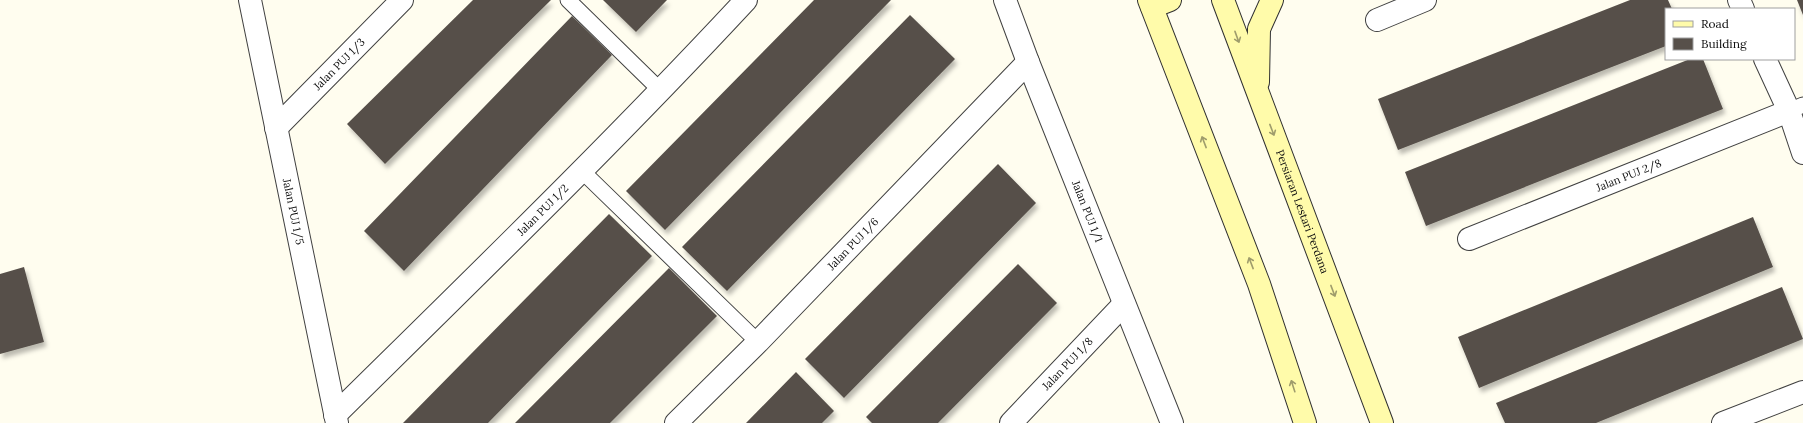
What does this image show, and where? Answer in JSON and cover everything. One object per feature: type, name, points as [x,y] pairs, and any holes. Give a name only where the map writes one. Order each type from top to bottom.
[{"type":"main road","name":"Persiaran Lestari Perdana","points":[[1223,0],[1382,423]]},
{"type":"main road","points":[[1258,94],[1259,29],[1272,0]]},
{"type":"main road","points":[[1157,2],[1259,284],[1305,423]]},
{"type":"street","name":"Jalan PUJ 1/5","points":[[250,0],[336,419]]},
{"type":"street","name":"Jalan PUJ 1/3","points":[[276,128],[402,0]]},
{"type":"street","name":"Jalan PUJ 1/2","points":[[336,419],[661,91],[746,0]]},
{"type":"street","name":"Jalan PUJ 1/1","points":[[1005,0],[1028,62],[1172,423]]},
{"type":"street","points":[[1377,20],[1425,0]]},
{"type":"street","points":[[1766,60],[1796,108],[1803,153]]},
{"type":"street","name":"Jalan PUJ 1/6","points":[[676,423],[758,342],[1028,62]]},
{"type":"street","name":"Jalan PUJ 2/8","points":[[1469,239],[1796,108]]},
{"type":"street","name":"Jalan PUJ 1/8","points":[[1011,423],[1124,304]]},
{"type":"street","points":[[1723,423],[1803,392]]},
{"type":"lane","points":[[568,0],[661,91]]},
{"type":"lane","points":[[582,171],[758,342]]},
{"type":"building","points":[[473,0],[551,0],[385,164],[347,124]]},
{"type":"building","points":[[603,0],[667,0],[636,32]]},
{"type":"building","points":[[814,0],[891,0],[665,230],[626,191]]},
{"type":"building","points":[[1630,0],[1668,0],[1672,8],[1665,8],[1665,46],[1398,150],[1378,99]]},
{"type":"building","points":[[1797,0],[1803,0],[1803,15]]},
{"type":"building","points":[[910,15],[955,59],[727,291],[682,247]]},
{"type":"building","points":[[572,16],[612,55],[404,271],[364,231]]},
{"type":"building","points":[[1687,60],[1703,60],[1723,109],[1426,226],[1405,172]]},
{"type":"building","points":[[998,164],[1036,203],[844,398],[805,359]]},
{"type":"building","points":[[609,214],[652,256],[488,423],[403,423]]},
{"type":"building","points":[[1753,217],[1773,267],[1479,388],[1458,337]]},
{"type":"building","points":[[1018,264],[1057,303],[938,423],[872,423],[866,417]]},
{"type":"building","points":[[24,267],[44,342],[0,354],[0,274]]},
{"type":"building","points":[[669,268],[717,316],[610,423],[515,423]]},
{"type":"building","points":[[1782,287],[1803,339],[1596,423],[1505,423],[1496,403]]},
{"type":"building","points":[[796,372],[834,411],[822,423],[746,423]]}]
